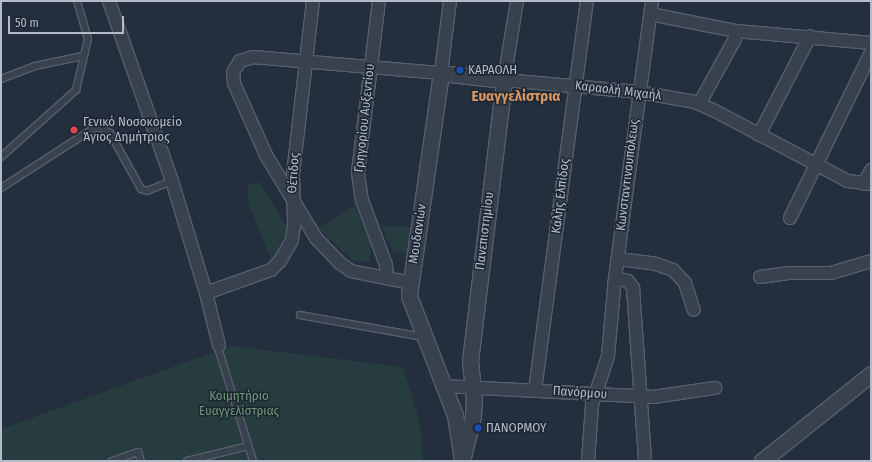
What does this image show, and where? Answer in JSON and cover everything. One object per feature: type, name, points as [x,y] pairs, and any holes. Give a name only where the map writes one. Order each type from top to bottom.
[{"type":"street","points":[[109,1],[172,181],[206,293],[219,348]]},
{"type":"street","name":"Θέτιδος","points":[[206,293],[261,274],[277,265],[292,240],[294,225],[292,201],[293,174],[313,1]]},
{"type":"street","name":"Γρηγορίου Αυξεντίου","points":[[379,1],[370,67],[359,186],[366,214],[386,265],[387,278]]},
{"type":"street","name":"Μουδανιών","points":[[450,1],[441,73],[410,283],[410,302],[458,425],[462,460]]},
{"type":"street","name":"Πανεπιστημίου","points":[[462,460],[473,416],[473,387],[470,361],[504,80],[517,1]]},
{"type":"street","name":"Καλής Ελπίδος","points":[[536,390],[587,1]]},
{"type":"street","name":"Κωνσταντινουπόλεως","points":[[588,461],[592,405],[607,362],[615,278],[652,1]]},
{"type":"street","points":[[650,14],[736,31],[810,36],[871,43]]},
{"type":"street","points":[[699,104],[735,39],[736,31]]},
{"type":"street","points":[[759,135],[810,36]]},
{"type":"street","points":[[790,218],[871,54]]},
{"type":"street","name":"Καραολή Μιχαήλ","points":[[292,201],[266,155],[233,82],[235,66],[242,60],[250,58],[370,67],[639,92],[699,104],[848,181],[868,184]]},
{"type":"street","points":[[868,184],[871,170]]},
{"type":"street","points":[[292,201],[312,233],[340,263],[356,273],[410,283]]},
{"type":"street","points":[[618,259],[653,263],[673,270],[685,283],[694,310]]},
{"type":"street","points":[[760,277],[789,273],[831,273],[871,261]]},
{"type":"street","points":[[615,278],[628,281],[633,288],[642,396],[645,461]]},
{"type":"street","points":[[762,461],[871,374]]},
{"type":"street","name":"Πανόρμου","points":[[443,386],[536,390],[596,395],[642,396],[687,393],[715,388]]},
{"type":"lane","points":[[1,157],[76,90],[88,39],[77,1]]},
{"type":"lane","points":[[1,79],[35,66],[83,56]]},
{"type":"lane","points":[[1,188],[94,128],[101,128],[110,133],[142,189],[147,191],[172,181]]},
{"type":"lane","points":[[300,315],[423,337]]},
{"type":"lane","points":[[219,348],[253,461]]},
{"type":"lane","points":[[188,461],[248,446]]},
{"type":"lane","points":[[112,461],[138,452],[141,461]]},
{"type":"green space","points":[[259,182],[286,225],[287,240],[271,260],[249,205],[247,186]]},
{"type":"green space","points":[[355,206],[371,245],[369,262],[352,260],[318,228]]},
{"type":"green space","points":[[381,226],[411,227],[409,254],[393,252]]},
{"type":"green space","name":"Κοιμητήριο Ευαγγελίστριας","points":[[231,346],[403,367],[420,422],[423,461],[1,461],[1,429]]},
{"type":"place","name":"ΚΑΡΑΟΛΗ","points":[[460,70]]},
{"type":"place","name":"Γενικό Νοσοκομείο Άγιος Δημήτριος","points":[[74,130]]},
{"type":"place","name":"ΠΑΝΟΡΜΟΥ","points":[[478,428]]},
{"type":"district","name":"Ευαγγελίστρια","points":[[516,97]]}]
